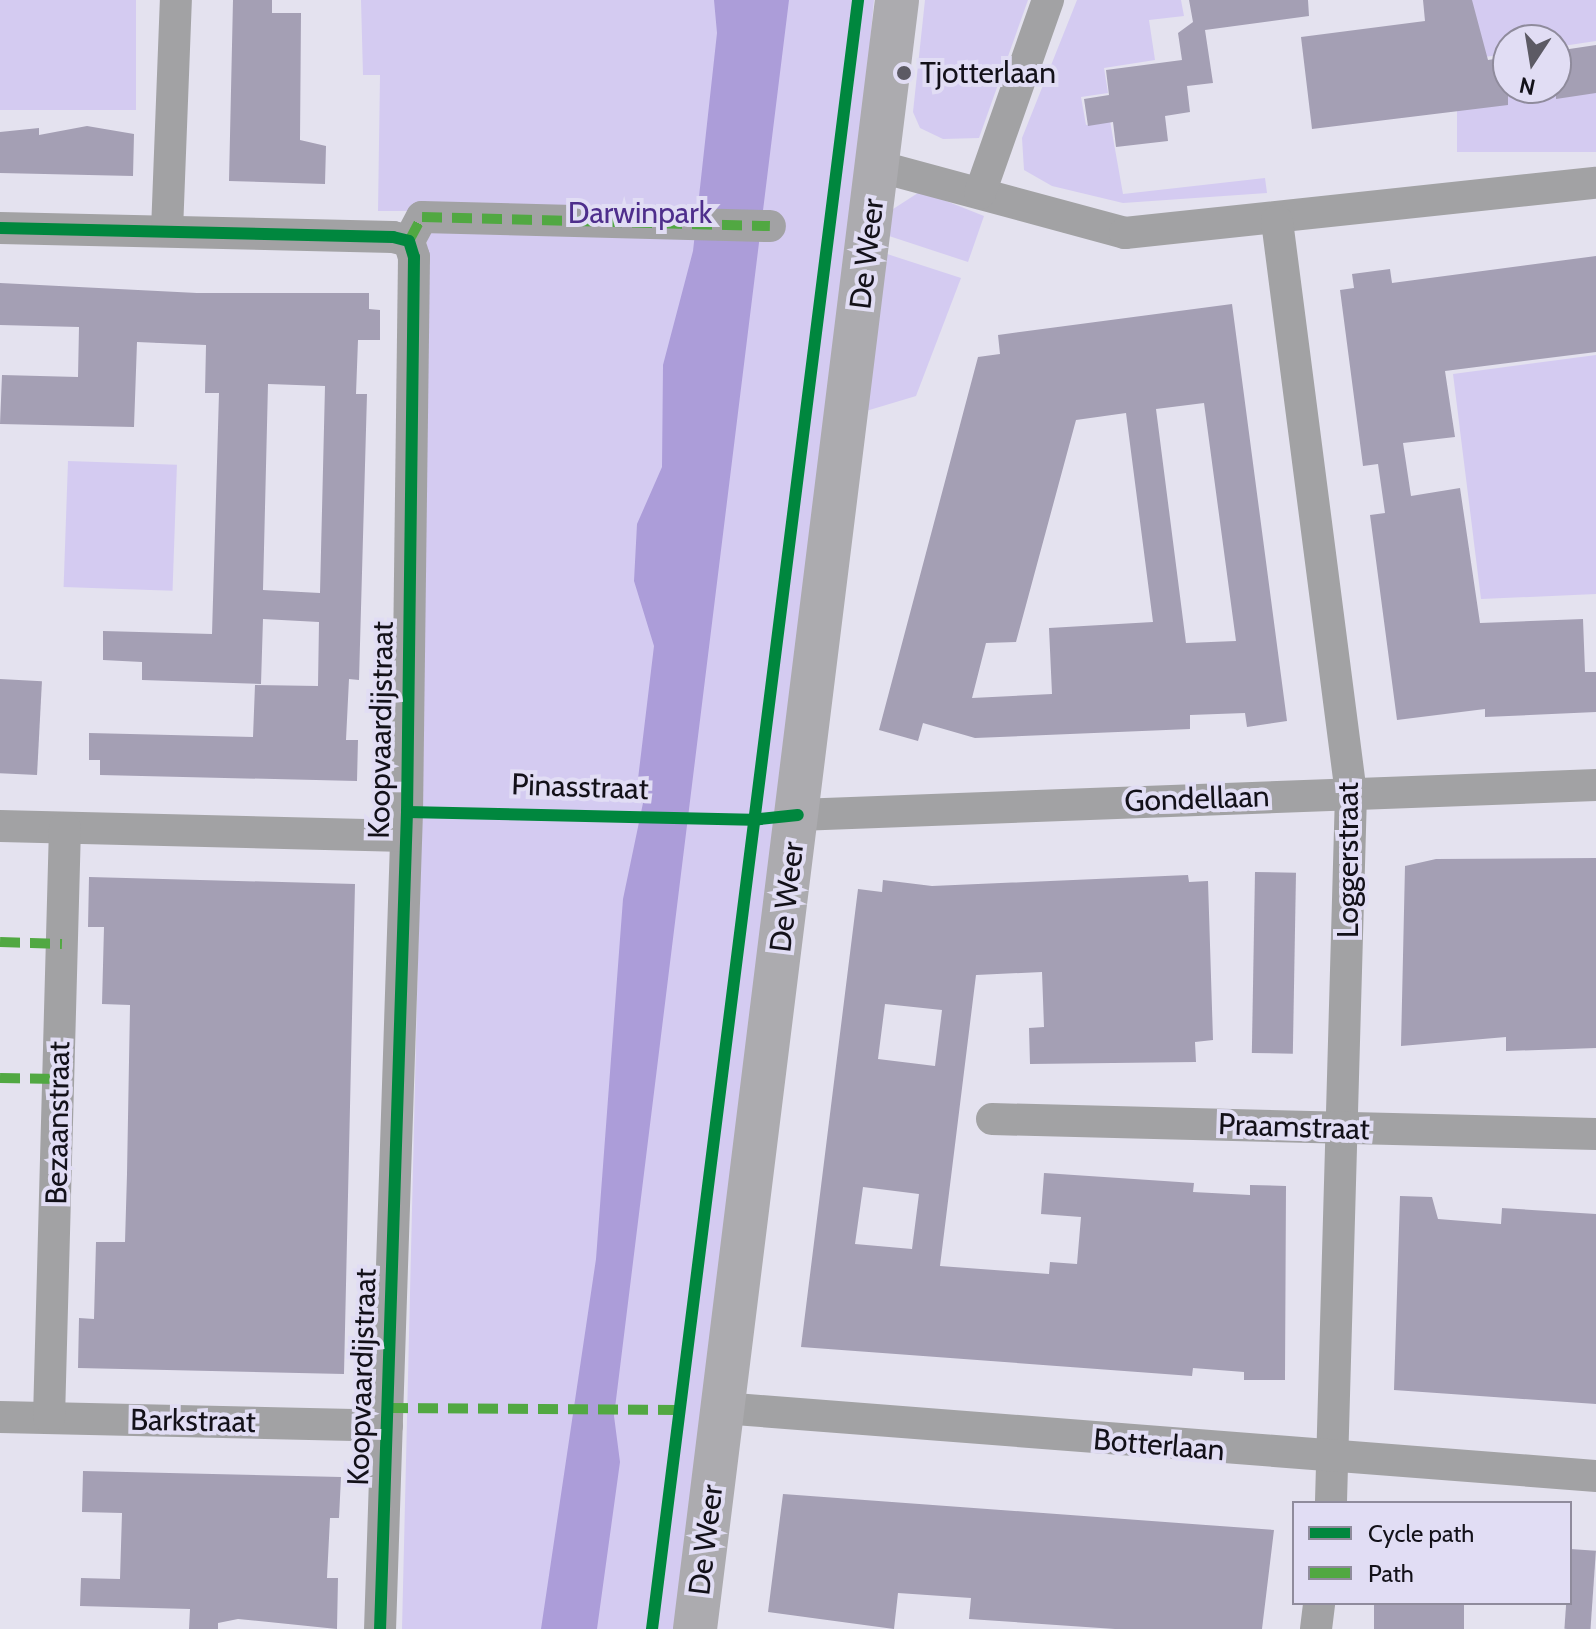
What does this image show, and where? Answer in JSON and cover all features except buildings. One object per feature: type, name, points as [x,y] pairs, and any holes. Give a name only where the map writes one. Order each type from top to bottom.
[{"type":"street","points":[[167,231],[176,0]]},
{"type":"street","name":"De Weer","points":[[695,1629],[897,0]]},
{"type":"street","points":[[1048,0],[980,193],[1125,233],[1277,221],[1596,183]]},
{"type":"street","name":"De Weer","points":[[877,166],[980,193]]},
{"type":"street","points":[[0,228],[409,241],[422,217],[770,226]]},
{"type":"street","name":"Loggerstraat","points":[[1277,221],[1351,794],[1336,1457],[1331,1501]]},
{"type":"street","name":"Koopvaardijstraat","points":[[380,1629],[406,836],[414,257],[409,241]]},
{"type":"street","name":"Gondellaan","points":[[798,815],[1596,785]]},
{"type":"street","points":[[0,826],[406,836]]},
{"type":"street","name":"Bezaanstraat","points":[[49,1418],[65,828]]},
{"type":"street","name":"Praamstraat","points":[[992,1119],[1596,1134]]},
{"type":"street","name":"Botterlaan","points":[[722,1408],[1596,1476]]},
{"type":"street","name":"Barkstraat","points":[[0,1417],[387,1426]]},
{"type":"street","points":[[1316,1629],[1319,1605]]},
{"type":"green space","points":[[0,0],[136,0],[136,110],[0,110]]},
{"type":"green space","name":"Darwinpark","points":[[361,0],[874,0],[851,247],[683,1629],[402,1629],[422,790],[427,224],[417,211],[378,211],[380,75],[363,75]]},
{"type":"green space","points":[[925,0],[1028,0],[979,138],[943,139],[920,128],[913,112]]},
{"type":"green space","points":[[1077,0],[1181,0],[1184,16],[1149,20],[1155,60],[1104,68],[1108,93],[1081,97],[1086,125],[1110,121],[1123,194],[1265,178],[1267,193],[1123,203],[1052,186],[1024,170],[1022,138]]},
{"type":"green space","points":[[1468,0],[1596,0],[1596,41],[1572,45],[1572,24],[1492,24],[1492,56],[1476,58]]},
{"type":"green space","points":[[1457,91],[1492,91],[1492,104],[1572,104],[1572,91],[1596,91],[1596,152],[1457,152]]},
{"type":"green space","points":[[921,191],[984,216],[968,262],[886,235],[890,211]]},
{"type":"green space","points":[[884,253],[961,278],[916,396],[866,411]]},
{"type":"green space","points":[[1596,355],[1596,594],[1481,599],[1453,374]]},
{"type":"green space","points":[[68,461],[177,465],[173,591],[64,587]]},
{"type":"shaded area","points":[[714,0],[789,0],[614,1416],[620,1462],[597,1629],[541,1629],[596,1259],[623,899],[643,803],[638,779],[654,646],[634,581],[637,524],[662,467],[663,365],[693,251],[717,33]]},
{"type":"marked path","points":[[409,241],[422,217],[770,226]]},
{"type":"marked path","points":[[0,942],[62,944]]},
{"type":"marked path","points":[[0,1078],[59,1079]]},
{"type":"marked path","points":[[388,1408],[679,1410]]},
{"type":"cycle path","points":[[652,1629],[858,0]]},
{"type":"cycle path","points":[[0,228],[393,237],[409,241],[414,257],[407,812],[380,1629]]},
{"type":"cycle path","name":"Pinasstraat","points":[[407,812],[751,820],[798,815]]},
{"type":"place","name":"Tjotterlaan","points":[[904,73]]}]
